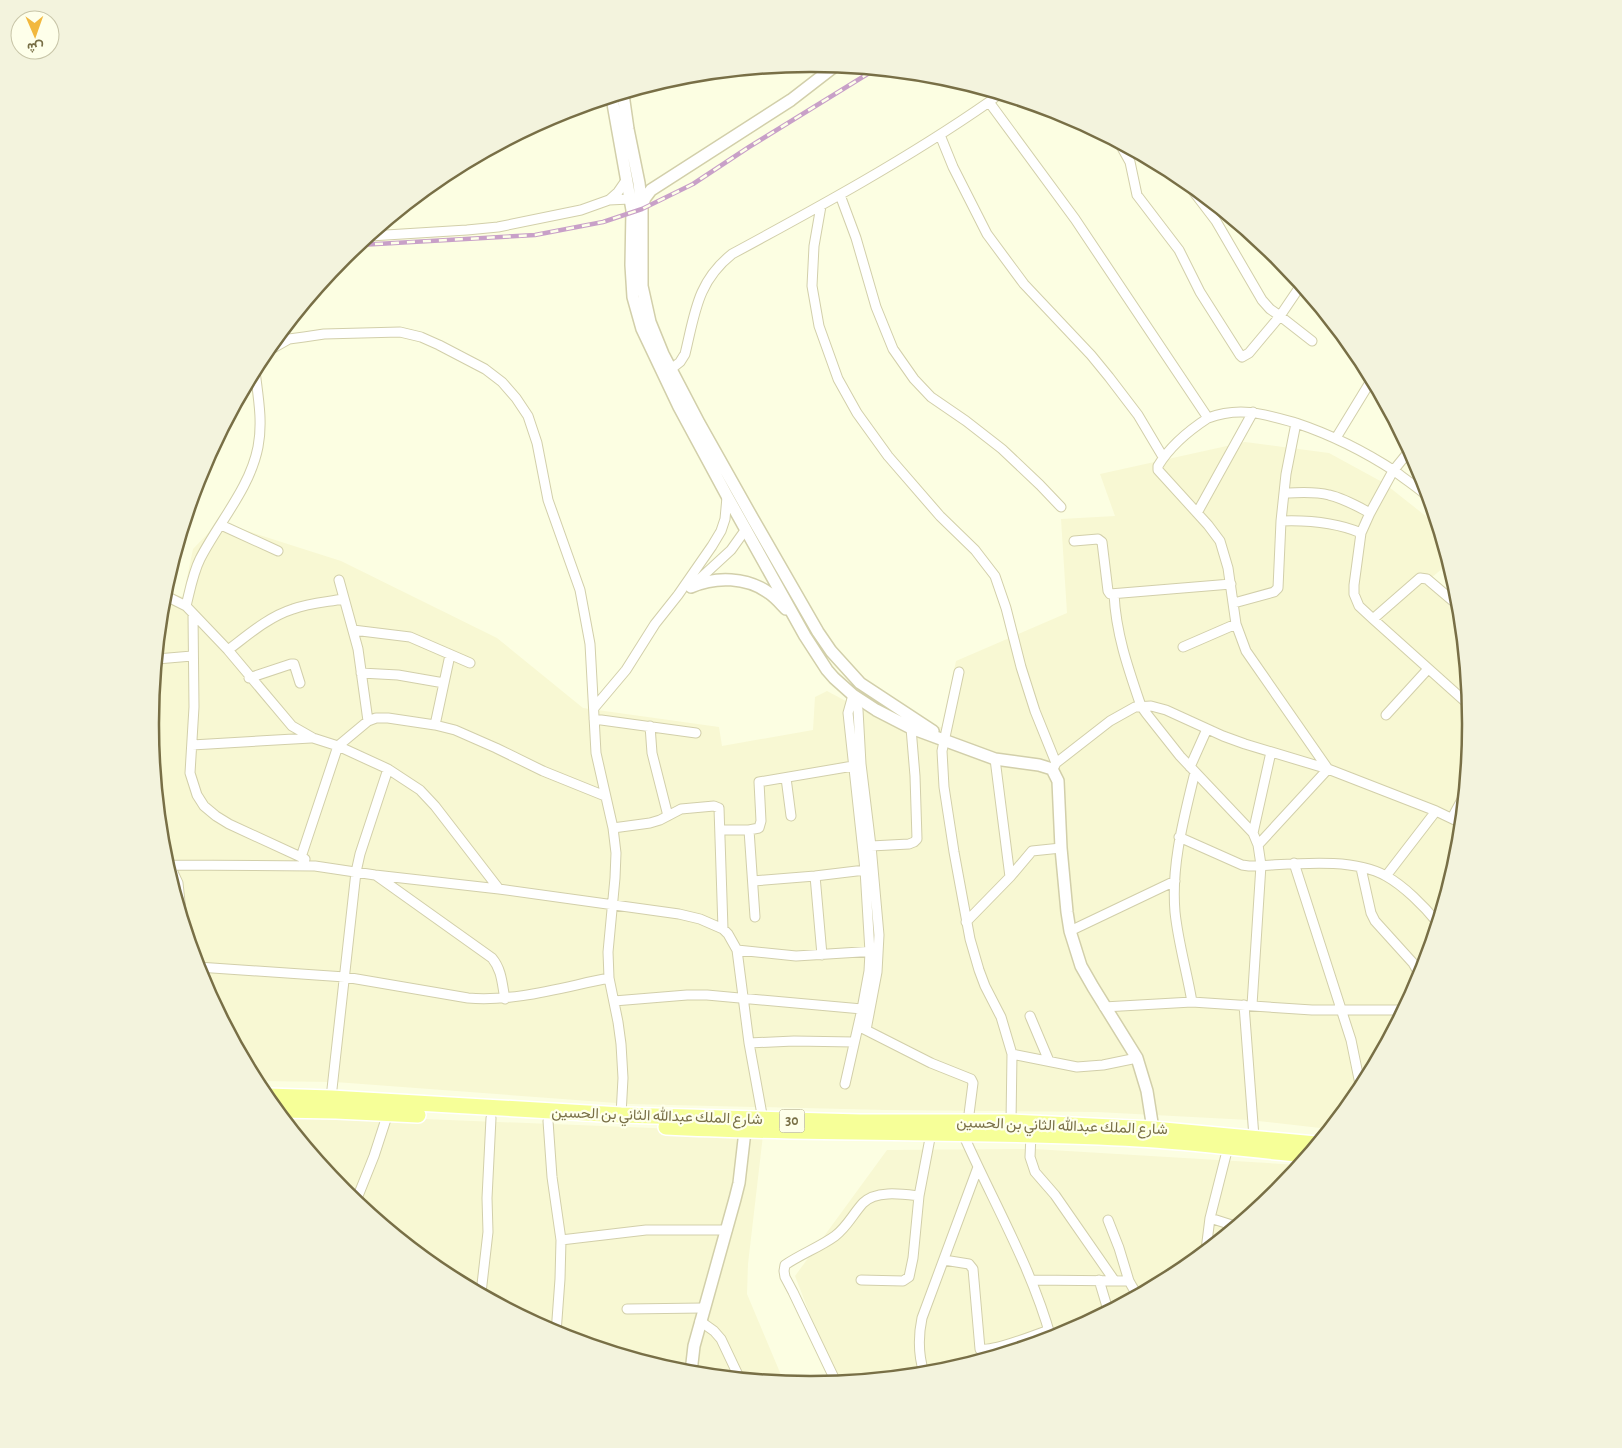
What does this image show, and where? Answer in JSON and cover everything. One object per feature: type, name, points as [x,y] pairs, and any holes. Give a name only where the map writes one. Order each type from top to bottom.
[{"type":"main road","name":"شارع الملك عبدالله الثاني بن الحسين","points":[[276,1096],[331,1098],[411,1109],[441,1111],[860,1122],[966,1128],[1031,1135],[1140,1139],[1300,1155]]},
{"type":"main road","name":"شارع الملك عبدالله الثاني بن الحسين","points":[[286,1110],[388,1113],[411,1109]]},
{"type":"main road","name":"شارع الملك عبدالله الثاني بن الحسين","points":[[441,1111],[491,1118],[745,1131],[931,1133],[1011,1122],[1153,1128],[1310,1143]]},
{"type":"street","points":[[635,206],[655,188],[791,100],[827,73]]},
{"type":"street","points":[[667,372],[680,362],[685,354],[697,301],[704,286],[722,262],[732,254],[821,206],[940,136],[993,99]]},
{"type":"street","points":[[624,100],[639,183],[635,206]]},
{"type":"street","points":[[989,102],[1075,220],[1208,418]]},
{"type":"street","points":[[613,104],[627,179],[635,206],[645,304],[667,372],[728,496],[796,620],[827,670],[853,695],[876,710],[912,724],[947,741],[996,759],[1039,766],[1054,766],[1110,721],[1128,710],[1141,706],[1151,706],[1166,710],[1208,729],[1271,752],[1328,769],[1455,820]]},
{"type":"street","points":[[940,136],[986,234],[1030,291],[1109,377],[1138,415],[1164,457]]},
{"type":"street","points":[[1126,154],[1130,162],[1137,196],[1179,250],[1200,292],[1242,357],[1249,353],[1280,316],[1297,290]]},
{"type":"street","points":[[379,235],[498,227],[580,210],[609,200],[618,192],[627,179]]},
{"type":"street","points":[[639,183],[655,188]]},
{"type":"street","points":[[840,195],[862,255],[876,307],[893,349],[914,379],[930,397],[966,421],[1002,450],[1061,507]]},
{"type":"street","points":[[609,200],[635,206]]},
{"type":"street","points":[[1202,203],[1216,221],[1262,300],[1270,309],[1312,341]]},
{"type":"street","points":[[821,206],[814,246],[812,286],[819,326],[838,379],[857,414],[888,456],[940,516],[975,550],[995,576],[1006,608],[1021,667],[1058,781],[1061,848],[1070,931],[1082,966],[1104,1007],[1137,1058],[1144,1077],[1153,1128]]},
{"type":"street","points":[[283,342],[289,339],[324,334],[400,332],[421,337],[485,369],[502,382],[528,416],[537,443],[548,500],[580,590],[590,644],[596,753],[613,828],[616,853],[608,952],[609,978],[620,1037],[623,1078],[621,1115]]},
{"type":"street","points":[[667,372],[818,632],[860,683],[912,724],[917,839],[909,844],[871,846]]},
{"type":"street","points":[[186,606],[199,561],[249,474],[258,448],[260,414],[256,383]]},
{"type":"street","points":[[1336,438],[1368,386]]},
{"type":"street","points":[[1328,769],[1246,651],[1236,624],[1231,584],[1220,541],[1158,470],[1158,466],[1188,431],[1208,418],[1232,411],[1253,412],[1296,423],[1336,438],[1382,463],[1418,489]]},
{"type":"street","points":[[1197,513],[1253,412]]},
{"type":"street","points":[[1234,603],[1274,592],[1278,588],[1284,493],[1296,423]]},
{"type":"street","points":[[1405,457],[1394,471],[1360,533],[1354,594],[1359,606],[1461,698]]},
{"type":"street","points":[[1284,493],[1328,495],[1370,513]]},
{"type":"street","points":[[594,708],[626,670],[655,624],[712,546],[721,531],[725,519],[728,496]]},
{"type":"street","points":[[691,587],[732,550],[753,519]]},
{"type":"street","points":[[1281,521],[1322,522],[1341,525],[1360,533]]},
{"type":"street","points":[[221,525],[278,551]]},
{"type":"street","points":[[1074,541],[1098,539],[1102,542],[1108,593],[1231,584]]},
{"type":"street","points":[[1373,619],[1420,578],[1427,579],[1450,598]]},
{"type":"street","points":[[339,580],[353,630],[362,673],[368,721]]},
{"type":"street","points":[[678,595],[702,582],[712,580],[741,581],[770,593],[796,620]]},
{"type":"street","points":[[1114,594],[1118,631],[1141,706],[1163,736],[1253,833],[1258,845],[1261,865],[1248,1005],[1254,1137]]},
{"type":"street","points":[[172,599],[186,606],[228,650],[249,678],[292,726],[313,738],[338,746],[388,769],[420,790],[436,806],[499,889]]},
{"type":"street","points":[[228,650],[267,621],[282,613],[301,607],[344,599]]},
{"type":"street","points":[[193,614],[194,707],[190,762],[192,781],[197,795],[204,806],[216,816],[241,831],[301,857],[314,866]]},
{"type":"street","points":[[1183,647],[1236,624]]},
{"type":"street","points":[[353,630],[406,636],[470,663]]},
{"type":"street","points":[[435,725],[450,655]]},
{"type":"street","points":[[163,658],[192,656]]},
{"type":"street","points":[[249,678],[294,664],[300,683]]},
{"type":"street","points":[[1386,714],[1428,669]]},
{"type":"street","points":[[960,672],[947,741],[942,755],[944,786],[966,922],[979,970],[1001,1017],[1012,1054],[1011,1122]]},
{"type":"street","points":[[362,673],[398,675],[444,683]]},
{"type":"street","points":[[845,1084],[854,1042],[862,1028],[877,972],[848,713],[853,695],[860,683]]},
{"type":"street","points":[[853,695],[858,710],[861,764],[871,846],[875,952],[869,971],[862,1009],[862,1028]]},
{"type":"street","points":[[301,857],[338,746],[368,721],[376,718],[435,725],[454,730],[544,771],[605,796]]},
{"type":"street","points":[[594,719],[696,733]]},
{"type":"street","points":[[650,726],[652,753],[668,816]]},
{"type":"street","points":[[1192,1002],[1176,921],[1175,880],[1180,837],[1193,770],[1208,729]]},
{"type":"street","points":[[192,746],[313,738]]},
{"type":"street","points":[[1253,833],[1271,752]]},
{"type":"street","points":[[996,759],[1010,877]]},
{"type":"street","points":[[720,830],[749,830],[758,828],[761,822],[759,782],[761,781],[853,766]]},
{"type":"street","points":[[331,1098],[356,872],[362,847],[388,769]]},
{"type":"street","points":[[1258,845],[1328,769]]},
{"type":"street","points":[[786,778],[791,816]]},
{"type":"street","points":[[613,828],[650,823],[681,809],[714,806],[720,810],[723,929]]},
{"type":"street","points":[[1452,818],[1457,809]]},
{"type":"street","points":[[1386,876],[1436,811]]},
{"type":"street","points":[[749,830],[755,917]]},
{"type":"street","points":[[1180,837],[1249,866],[1325,863],[1361,868],[1386,876],[1419,902],[1433,917]]},
{"type":"street","points":[[966,922],[1010,877],[1033,850],[1061,848]]},
{"type":"street","points":[[175,864],[314,866],[679,914],[700,919],[723,929],[737,950],[742,998],[763,1120]]},
{"type":"street","points":[[1294,864],[1351,1040],[1359,1077]]},
{"type":"street","points":[[1361,868],[1371,913],[1375,921],[1415,967]]},
{"type":"street","points":[[753,881],[865,870]]},
{"type":"street","points":[[375,875],[492,958],[498,964],[501,972],[505,999]]},
{"type":"street","points":[[815,876],[822,955]]},
{"type":"street","points":[[1070,931],[1175,880]]},
{"type":"street","points":[[737,950],[782,955],[875,952]]},
{"type":"street","points":[[207,968],[345,977],[468,998],[505,999],[609,978]]},
{"type":"street","points":[[614,1001],[707,995],[862,1009]]},
{"type":"street","points":[[1104,1007],[1192,1002],[1341,1011],[1396,1010]]},
{"type":"street","points":[[1030,1016],[1049,1061]]},
{"type":"street","points":[[862,1028],[931,1063],[972,1079],[966,1128],[978,1167],[1002,1214],[1031,1280],[1049,1330]]},
{"type":"street","points":[[749,1043],[794,1041],[854,1042]]},
{"type":"street","points":[[1012,1054],[1068,1066],[1088,1067],[1137,1058]]},
{"type":"street","points":[[359,1193],[388,1113]]},
{"type":"street","points":[[482,1286],[488,1232],[491,1118]]},
{"type":"street","points":[[548,1121],[552,1177],[561,1240],[557,1323]]},
{"type":"street","points":[[692,1364],[700,1321],[739,1183],[745,1131]]},
{"type":"street","points":[[861,1280],[903,1281],[909,1277],[913,1258],[919,1196],[931,1133]]},
{"type":"street","points":[[1031,1135],[1030,1157],[1035,1172],[1056,1195],[1114,1280]]},
{"type":"street","points":[[1207,1242],[1210,1218],[1228,1147]]},
{"type":"street","points":[[921,1366],[919,1333],[922,1318],[978,1167]]},
{"type":"street","points":[[833,1375],[785,1277],[785,1265],[844,1229],[864,1203],[872,1197],[889,1194],[919,1196]]},
{"type":"street","points":[[1210,1218],[1229,1224]]},
{"type":"street","points":[[1108,1220],[1129,1281],[1134,1290]]},
{"type":"street","points":[[561,1240],[646,1230],[727,1230]]},
{"type":"street","points":[[944,1260],[969,1264],[973,1269],[980,1349],[985,1350],[1023,1340]]},
{"type":"street","points":[[1031,1280],[1129,1281]]},
{"type":"street","points":[[1099,1280],[1106,1304]]},
{"type":"street","points":[[627,1309],[704,1308]]},
{"type":"street","points":[[700,1321],[722,1339],[736,1371]]},
{"type":"shaded area","points":[[1245,442],[1329,453],[1384,483],[1429,519],[1443,568],[1425,583],[1452,608],[1461,681],[1461,767],[1450,851],[1428,933],[1413,973],[1375,1050],[1353,1086],[1322,1128],[1249,1120],[1097,1112],[886,1110],[630,1104],[335,1082],[266,1081],[227,1012],[209,973],[194,933],[172,851],[161,767],[159,724],[161,681],[172,597],[173,594],[183,597],[193,549],[219,522],[341,561],[497,638],[583,708],[719,727],[722,746],[813,730],[815,697],[827,691],[889,724],[942,727],[956,661],[1067,613],[1061,519],[1115,516],[1100,474]]},
{"type":"shaded area","points":[[291,1116],[424,1119],[653,1128],[763,1135],[748,1264],[747,1294],[781,1375],[726,1370],[684,1363],[602,1341],[562,1326],[485,1288],[449,1266],[414,1241],[350,1185],[321,1154]]},
{"type":"shaded area","points":[[1034,1149],[1291,1165],[1241,1214],[1208,1241],[1173,1266],[1099,1308],[1060,1326],[980,1353],[896,1370],[839,1375],[821,1343],[795,1276],[887,1150]]},
{"type":"railway","points":[[370,244],[535,235],[603,222],[642,209],[693,184],[866,75]]}]
